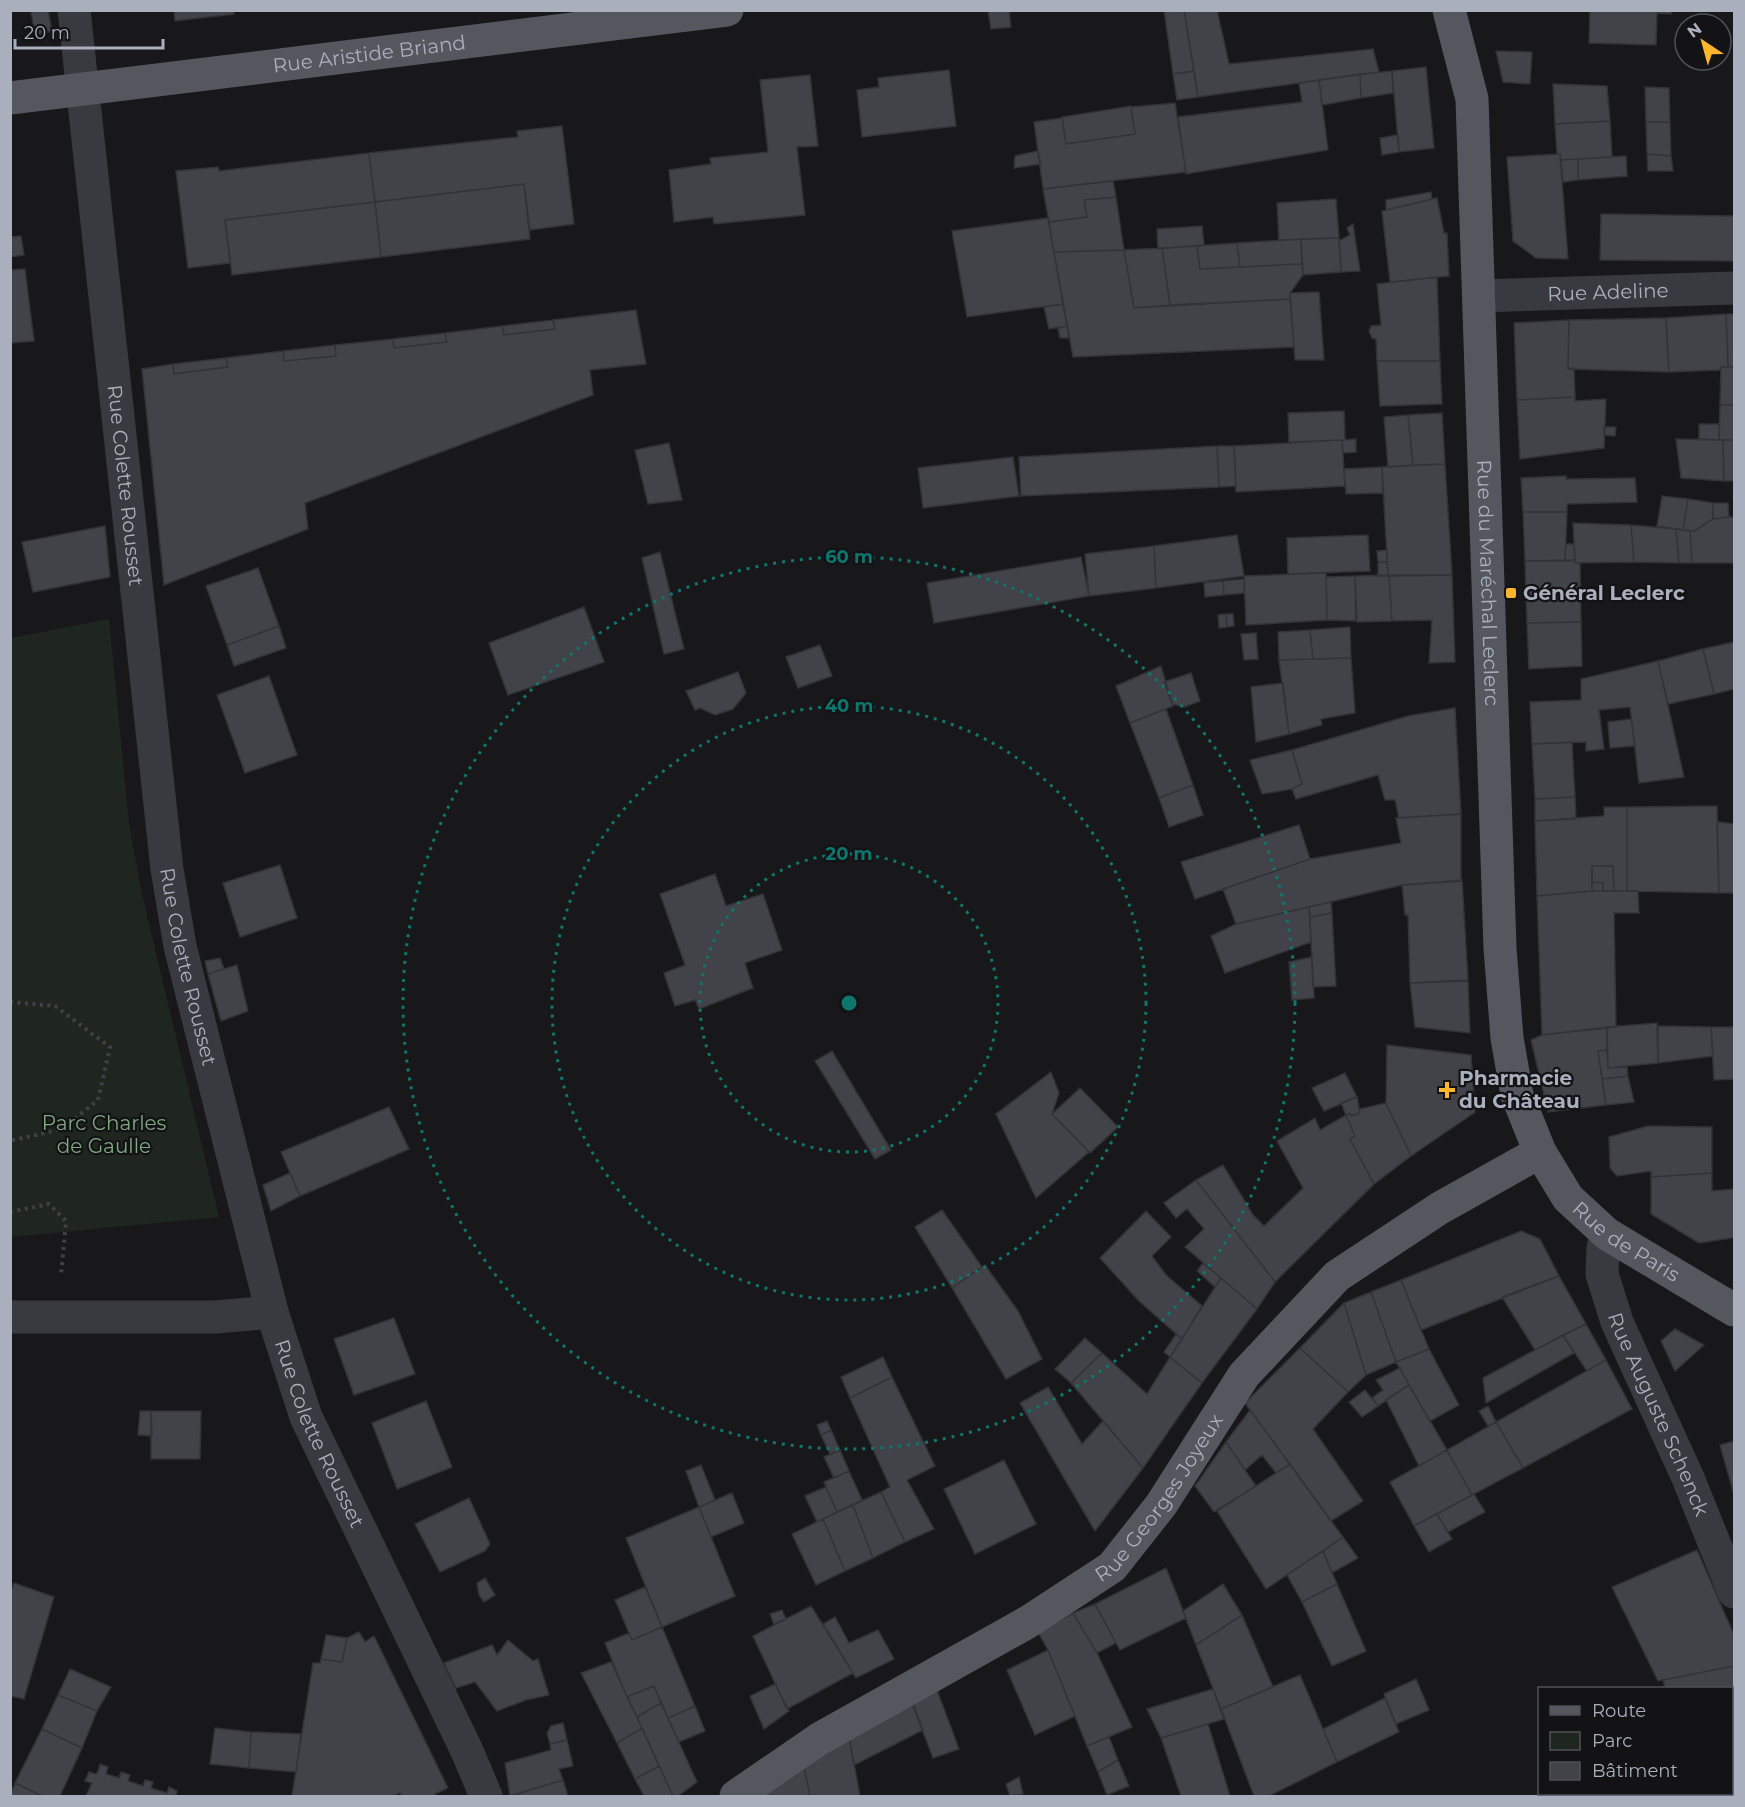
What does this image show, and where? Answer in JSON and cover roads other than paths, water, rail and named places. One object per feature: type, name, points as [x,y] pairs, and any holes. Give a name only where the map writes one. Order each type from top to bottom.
[{"type":"main road","name":"Rue Aristide Briand","points":[[10,98],[604,18],[727,10]]},
{"type":"main road","name":"Rue du Maréchal Leclerc","points":[[1449,10],[1472,99],[1500,948],[1508,1038],[1517,1095],[1540,1152]]},
{"type":"main road","name":"Rue de Paris","points":[[1540,1152],[1568,1198],[1607,1234],[1734,1310]]},
{"type":"main road","name":"Rue Georges Joyeux","points":[[736,1797],[819,1739],[1028,1622],[1112,1567],[1161,1505],[1244,1375],[1337,1276],[1440,1209],[1540,1152]]},
{"type":"street","name":"Rue Colette Rousset","points":[[74,10],[167,869],[180,946],[272,1312],[306,1418],[467,1750],[486,1797]]},
{"type":"street","name":"Rue Adeline","points":[[1480,296],[1734,288]]},
{"type":"street","name":"Rue Auguste Schenck","points":[[1607,1234],[1603,1248],[1602,1274],[1617,1322],[1688,1478],[1734,1592]]},
{"type":"street","points":[[10,1317],[216,1317],[272,1312]]},
{"type":"place","name":"Général Leclerc","points":[[1511,593]]},
{"type":"place","name":"Pharmacie du Château","points":[[1447,1090]]},
{"type":"park label","name":"Parc Charles de Gaulle","points":[[104,1134]]}]
